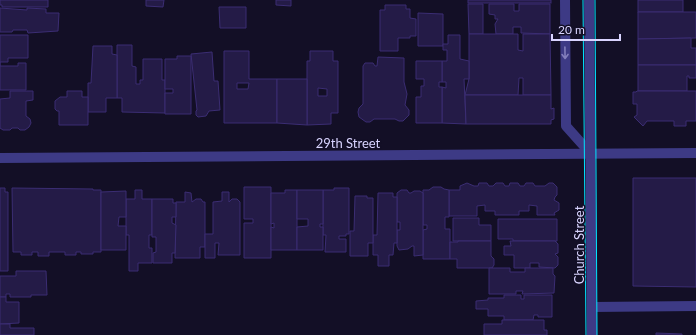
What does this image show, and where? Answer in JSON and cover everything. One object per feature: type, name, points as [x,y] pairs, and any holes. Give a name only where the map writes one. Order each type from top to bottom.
[{"type":"street","points":[[564,0],[566,126],[591,154]]},
{"type":"street","name":"Church Street","points":[[589,0],[592,335]]},
{"type":"street","name":"29th Street","points":[[0,158],[696,153]]},
{"type":"street","points":[[592,307],[696,306]]},
{"type":"building","points":[[0,0],[48,0],[48,7],[2,7],[2,5],[0,5]]},
{"type":"building","points":[[146,0],[164,0],[163,7],[146,6]]},
{"type":"building","points":[[276,0],[291,0],[291,6],[276,5]]},
{"type":"building","points":[[468,0],[551,0],[551,3],[468,3]]},
{"type":"building","points":[[638,0],[683,0],[683,12],[638,12]]},
{"type":"building","points":[[468,4],[483,4],[483,34],[469,34]]},
{"type":"building","points":[[489,4],[514,4],[514,11],[519,11],[519,4],[550,4],[550,34],[521,33],[521,27],[513,27],[513,34],[496,34],[495,24],[498,19],[495,19],[495,15],[489,14]]},
{"type":"building","points":[[385,5],[406,5],[406,9],[410,9],[410,18],[416,19],[416,36],[410,36],[410,38],[398,38],[398,51],[380,51],[380,10],[385,10]]},
{"type":"building","points":[[219,7],[246,7],[246,28],[220,28]]},
{"type":"building","points":[[0,8],[27,10],[27,8],[46,9],[46,13],[59,13],[58,31],[28,33],[27,30],[13,30],[12,32],[0,32]]},
{"type":"building","points":[[638,12],[696,12],[696,38],[638,39]]},
{"type":"building","points":[[418,13],[443,14],[443,46],[418,46]]},
{"type":"building","points":[[469,34],[518,34],[518,50],[523,51],[523,34],[550,34],[551,95],[523,95],[523,78],[519,78],[518,95],[465,95],[469,79]]},
{"type":"building","points":[[0,35],[28,35],[28,58],[8,58],[8,62],[0,62]]},
{"type":"building","points":[[448,35],[460,35],[460,59],[469,61],[469,79],[464,79],[466,124],[442,123],[442,87],[446,88],[446,82],[442,82],[442,61],[447,61],[447,50],[443,50],[443,44],[448,44]]},
{"type":"building","points":[[691,38],[691,48],[696,48],[696,65],[638,65],[638,39]]},
{"type":"building","points":[[117,45],[132,45],[132,66],[136,67],[136,84],[140,84],[140,80],[143,80],[143,59],[162,59],[162,80],[165,80],[165,113],[122,112],[122,98],[117,98]]},
{"type":"building","points":[[93,46],[112,46],[112,54],[117,55],[117,98],[106,98],[106,112],[88,112],[88,83],[91,83]]},
{"type":"building","points":[[224,51],[249,51],[249,79],[277,79],[277,123],[224,123]],"holes":[[[237,83],[249,83],[248,89],[237,89]]]},
{"type":"building","points":[[310,51],[333,51],[333,61],[338,61],[338,113],[331,113],[331,124],[307,125],[307,61],[310,61]],"holes":[[[318,88],[327,89],[327,96],[318,96]]]},
{"type":"building","points":[[212,52],[214,81],[218,81],[220,110],[209,111],[206,116],[198,117],[196,115],[197,110],[191,54]]},
{"type":"building","points":[[177,56],[191,56],[191,114],[165,114],[165,93],[173,93],[173,89],[165,89],[165,59],[177,59]]},
{"type":"building","points":[[378,57],[404,58],[404,82],[407,94],[405,105],[409,110],[409,115],[403,121],[395,119],[374,119],[370,122],[366,122],[359,117],[359,108],[363,104],[363,66],[365,63],[373,63],[377,66]]},
{"type":"building","points":[[416,61],[442,61],[442,82],[439,82],[439,87],[442,87],[442,123],[416,123],[416,97],[421,97],[421,86],[424,86],[424,79],[416,79]]},
{"type":"building","points":[[18,63],[26,63],[26,90],[0,90],[0,66],[18,66]]},
{"type":"building","points":[[638,65],[696,65],[696,78],[689,78],[689,76],[687,76],[687,91],[638,91]]},
{"type":"building","points":[[277,79],[307,79],[307,125],[277,123]]},
{"type":"building","points":[[10,91],[33,91],[33,100],[26,101],[26,116],[30,119],[31,123],[25,130],[12,128],[10,130],[3,130],[0,128],[0,99],[10,98]]},
{"type":"building","points":[[67,91],[82,91],[82,97],[88,97],[88,125],[59,125],[59,111],[55,109],[55,101],[60,97],[67,97]]},
{"type":"building","points":[[696,91],[696,121],[686,121],[686,126],[674,126],[674,121],[647,121],[643,126],[634,117],[637,115],[637,104],[633,104],[633,92]]},
{"type":"building","points":[[465,95],[551,95],[551,109],[554,108],[554,119],[551,120],[551,124],[466,124]]},
{"type":"building","points":[[633,178],[696,178],[696,287],[633,286]]},
{"type":"building","points":[[467,183],[474,186],[478,186],[479,183],[487,183],[489,186],[493,186],[496,183],[503,183],[505,186],[509,186],[510,183],[518,183],[520,186],[524,186],[526,183],[533,183],[535,186],[545,186],[549,183],[553,183],[557,187],[557,195],[554,200],[559,203],[559,210],[554,213],[555,215],[537,215],[537,206],[529,205],[529,211],[519,211],[519,215],[495,215],[495,211],[485,211],[485,205],[477,206],[477,216],[449,216],[449,190],[460,190],[460,186]]},
{"type":"building","points":[[244,187],[271,187],[271,258],[244,258],[244,223],[253,223],[253,219],[244,219]]},
{"type":"building","points":[[433,187],[441,187],[449,190],[449,217],[445,217],[445,229],[450,229],[450,259],[423,259],[423,230],[427,229],[427,225],[423,225],[423,190],[429,190]]},
{"type":"building","points":[[0,188],[5,188],[5,192],[8,192],[8,271],[0,271]]},
{"type":"building","points":[[12,188],[101,190],[101,252],[81,254],[81,252],[76,252],[76,255],[65,255],[65,252],[49,252],[49,256],[38,256],[38,252],[32,252],[32,255],[21,255],[21,252],[13,252]]},
{"type":"building","points":[[334,188],[349,188],[349,234],[346,234],[346,236],[339,236],[339,239],[346,239],[346,252],[325,252],[326,235],[323,235],[323,190],[334,190]]},
{"type":"building","points":[[135,190],[142,190],[142,199],[152,199],[152,235],[149,235],[149,248],[152,248],[152,263],[138,263],[138,271],[129,271],[129,235],[126,235],[126,199],[135,199]]},
{"type":"building","points":[[285,190],[297,190],[297,250],[271,250],[271,227],[274,228],[274,223],[271,224],[271,193],[285,193]]},
{"type":"building","points":[[297,190],[323,190],[323,224],[320,224],[320,227],[323,227],[323,250],[297,250],[297,227],[308,226],[308,219],[297,219]]},
{"type":"building","points":[[401,190],[407,190],[409,193],[420,191],[423,193],[423,255],[414,256],[414,246],[408,249],[399,250],[397,246],[397,230],[400,230],[400,222],[397,222],[397,193]]},
{"type":"building","points":[[126,191],[126,217],[119,217],[118,226],[126,226],[126,250],[101,250],[101,192]]},
{"type":"building","points":[[185,192],[191,193],[192,202],[196,199],[201,199],[205,202],[205,247],[200,247],[200,258],[175,258],[176,202],[185,202]]},
{"type":"building","points":[[222,192],[229,192],[229,202],[232,199],[237,199],[240,202],[240,255],[218,255],[219,243],[215,243],[215,258],[205,258],[205,234],[213,234],[213,202],[222,201]]},
{"type":"building","points":[[378,193],[393,193],[393,197],[397,197],[397,243],[394,243],[393,255],[389,255],[389,266],[378,266],[378,255],[373,255],[373,235],[377,235]]},
{"type":"building","points":[[355,196],[367,196],[367,198],[373,198],[373,243],[368,243],[368,256],[350,256],[350,231],[354,231]]},
{"type":"building","points":[[152,199],[173,199],[173,203],[176,203],[176,217],[172,217],[172,223],[176,225],[175,253],[172,253],[172,263],[153,263],[153,253],[156,252],[156,237],[152,237]]},
{"type":"building","points":[[453,218],[479,218],[479,225],[491,225],[491,241],[453,241]]},
{"type":"building","points":[[498,219],[557,219],[557,241],[513,241],[513,239],[498,239]]},
{"type":"building","points":[[491,241],[491,256],[494,259],[494,265],[492,268],[457,268],[457,259],[450,259],[450,242]]},
{"type":"building","points":[[510,241],[555,241],[558,244],[558,253],[555,254],[558,257],[558,265],[555,268],[539,267],[539,263],[530,263],[530,268],[514,268],[514,255],[504,255],[504,246],[511,246]]},
{"type":"building","points":[[489,268],[510,268],[510,272],[525,272],[525,268],[553,268],[553,274],[555,276],[554,293],[522,294],[523,291],[516,291],[516,294],[489,294]]},
{"type":"building","points":[[16,271],[46,271],[47,295],[10,297],[10,294],[6,294],[6,297],[0,297],[0,276],[16,276]]},
{"type":"building","points":[[504,295],[521,295],[521,299],[524,299],[524,295],[552,295],[552,317],[538,317],[538,315],[534,315],[533,320],[504,320],[504,316],[488,316],[488,309],[476,309],[476,301],[488,300],[488,298],[504,298]]},
{"type":"building","points":[[0,297],[6,297],[6,302],[19,302],[19,323],[0,324]]},
{"type":"building","points":[[502,320],[544,320],[544,330],[547,330],[547,335],[484,335],[484,324],[502,324]]},
{"type":"building","points":[[0,324],[10,324],[10,328],[34,328],[34,335],[0,335]]},
{"type":"building","points":[[656,333],[682,334],[682,335],[656,335]]},
{"type":"tram line","points":[[583,0],[586,335]]},
{"type":"tram line","points":[[595,0],[597,335]]}]
